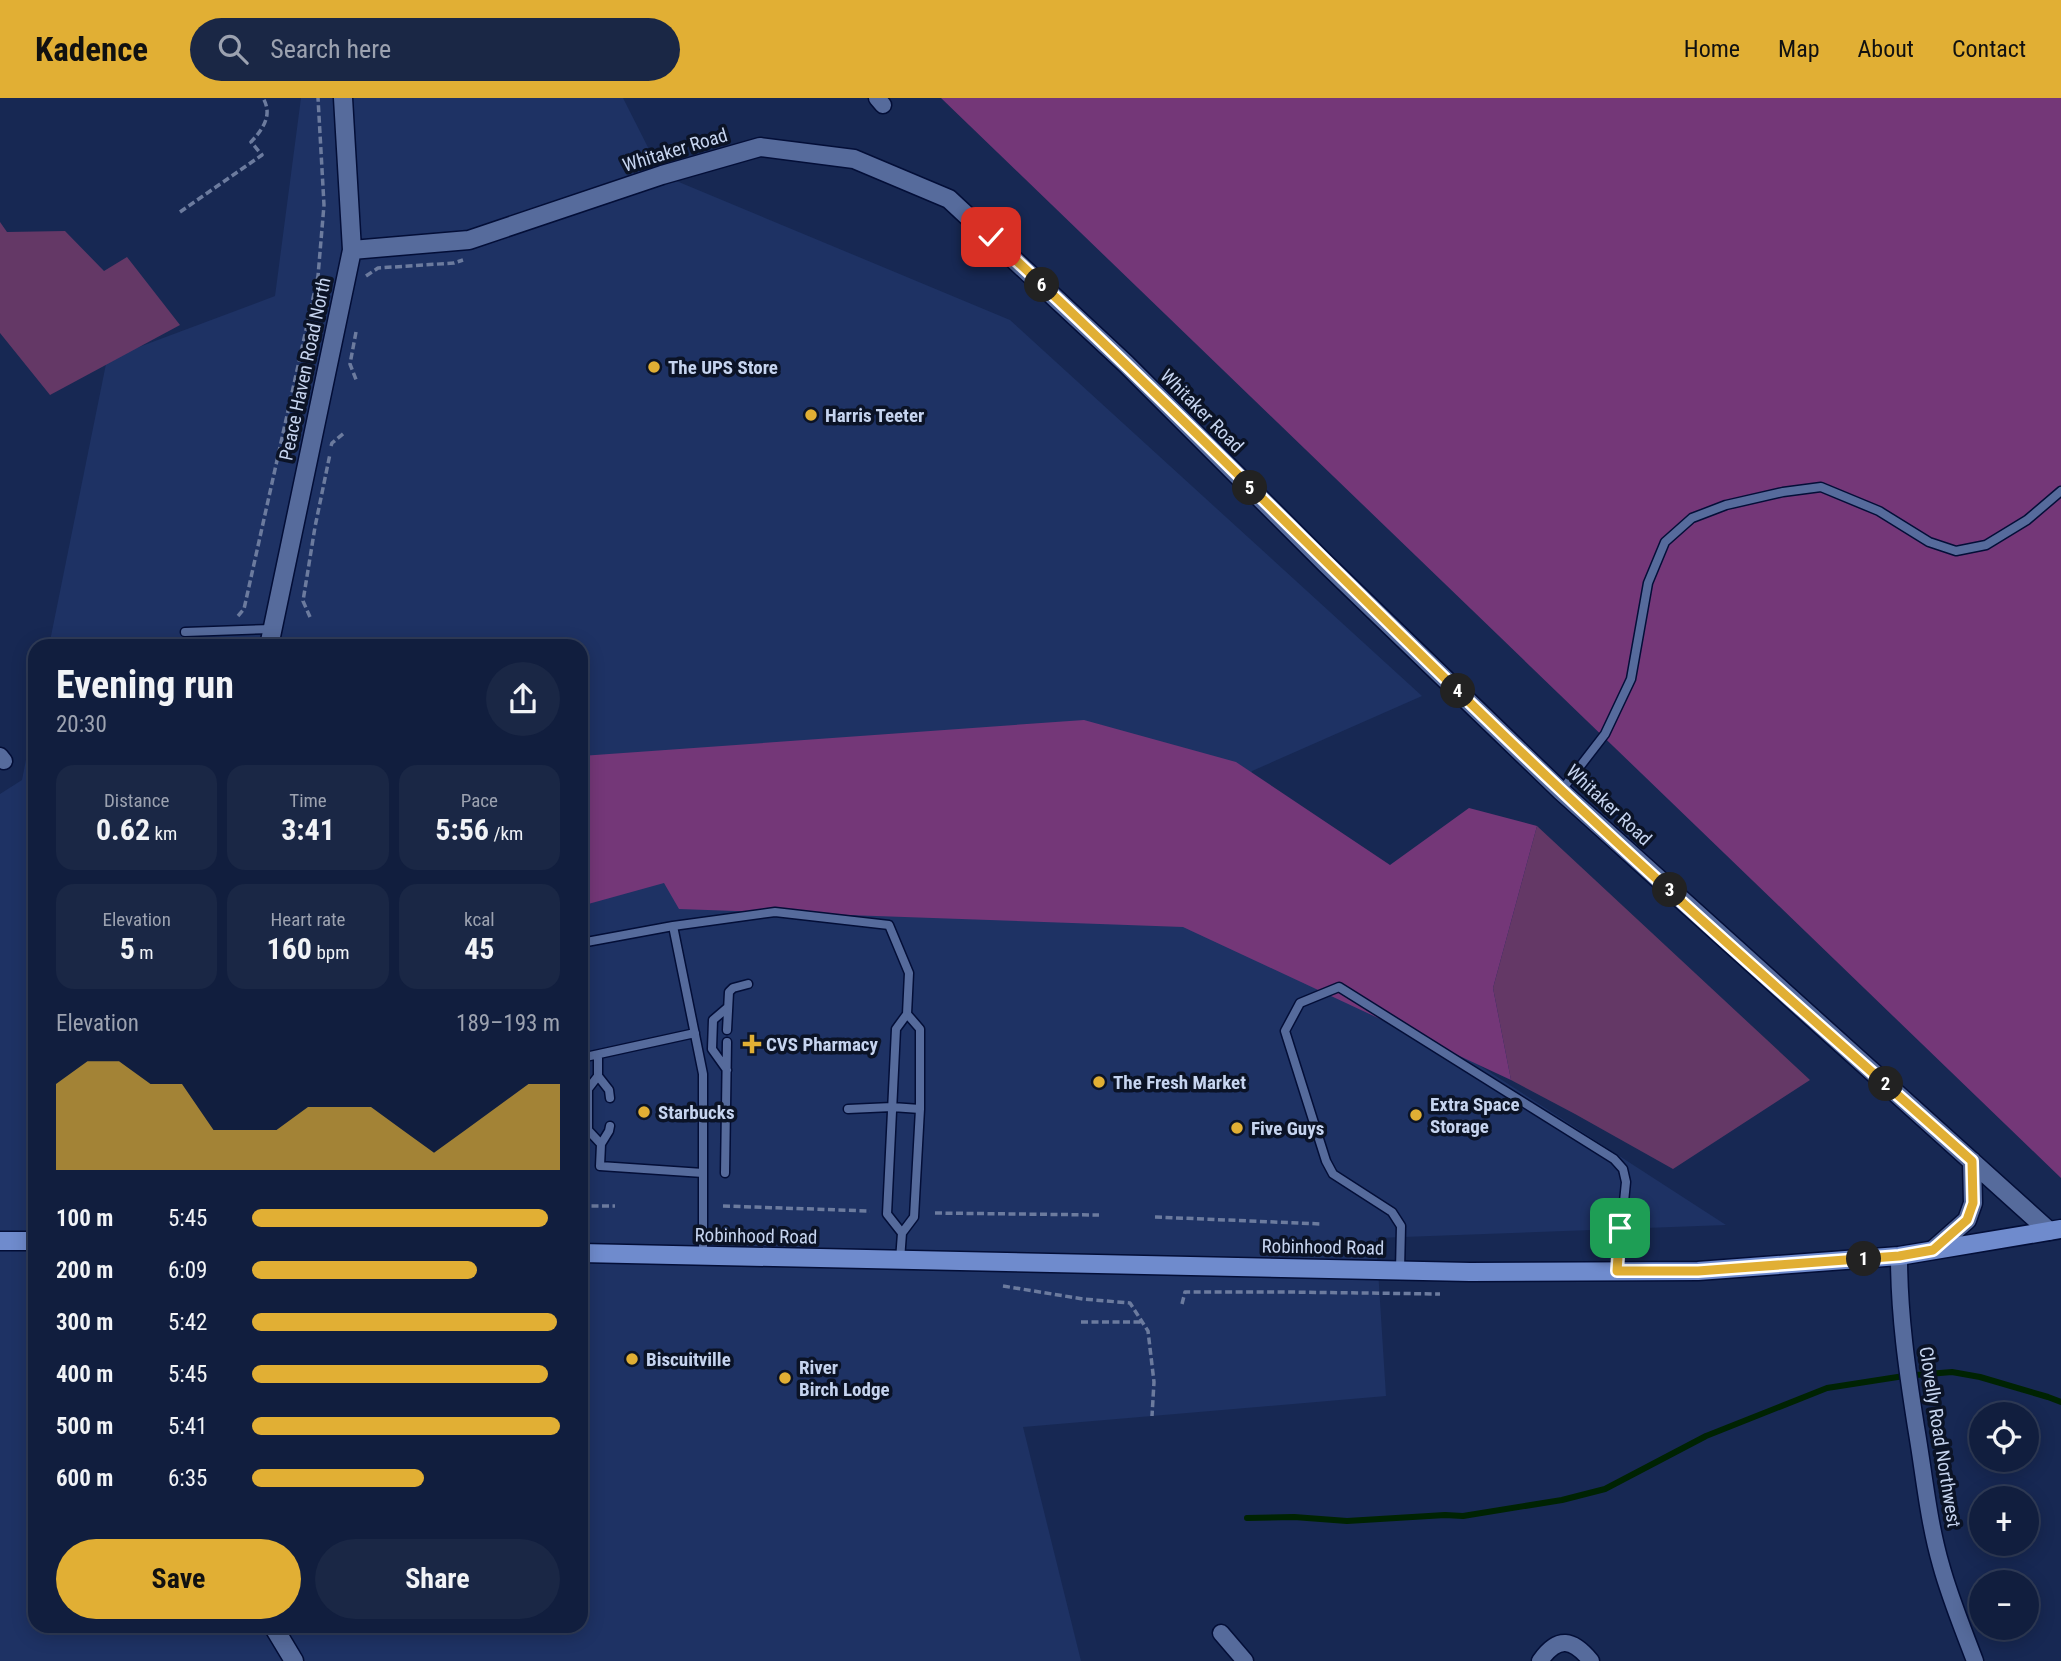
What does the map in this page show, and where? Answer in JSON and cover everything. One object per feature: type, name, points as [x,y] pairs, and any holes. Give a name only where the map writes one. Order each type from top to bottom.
[{"type":"main road","name":"Robinhood Road","points":[[588,1253],[1400,1270],[1698,1271],[1899,1256],[2055,1230]]},
{"type":"main road","points":[[0,1241],[28,1241]]},
{"type":"street","name":"Peace Haven Road North","points":[[271,637],[352,250],[343,98]]},
{"type":"street","name":"Whitaker Road","points":[[352,250],[469,240],[662,175],[760,147],[854,159],[949,199],[1126,364],[1326,564],[1561,791],[1972,1161],[2055,1230]]},
{"type":"street","points":[[1933,1250],[1967,1220],[1973,1203],[1972,1161]]},
{"type":"street","name":"Clovelly Road Northwest","points":[[1899,1256],[1899,1300],[1905,1350],[1933,1528],[1940,1563],[1976,1661]]},
{"type":"street","points":[[277,1633],[294,1661]]},
{"type":"street","points":[[1221,1633],[1245,1661]]},
{"type":"street","points":[[1541,1661],[1557,1644],[1569,1643],[1580,1648],[1591,1661]]},
{"type":"lane","points":[[1561,791],[1605,734],[1616,712],[1631,679],[1648,583],[1665,542],[1692,518],[1726,505],[1783,492],[1821,488],[1879,511],[1929,542],[1956,551],[1986,545],[2027,520],[2061,491]]},
{"type":"lane","points":[[185,632],[271,637]]},
{"type":"lane","points":[[588,942],[673,926],[775,912],[889,925],[909,974],[907,1014],[895,1030],[887,1214],[902,1233]]},
{"type":"lane","points":[[673,926],[703,1074],[703,1255]]},
{"type":"lane","points":[[727,1030],[727,1000],[730,990],[748,984]]},
{"type":"lane","points":[[1400,1270],[1401,1226],[1392,1212],[1333,1174],[1326,1161],[1285,1031],[1300,1003],[1339,987],[1614,1159],[1623,1169],[1626,1181],[1617,1271]]},
{"type":"lane","points":[[727,1008],[713,1020],[712,1049],[727,1070]]},
{"type":"lane","points":[[900,1259],[902,1233],[914,1217],[920,1110],[920,1029],[907,1014]]},
{"type":"lane","points":[[588,1057],[695,1033]]},
{"type":"lane","points":[[725,1173],[727,1042]]},
{"type":"lane","points":[[598,1055],[598,1076],[588,1089],[588,1130],[601,1144]]},
{"type":"lane","points":[[598,1076],[609,1090],[610,1098]]},
{"type":"lane","points":[[848,1109],[892,1107],[920,1110]]},
{"type":"lane","points":[[610,1126],[601,1144],[600,1166],[703,1173]]},
{"type":"path","points":[[180,212],[262,155],[251,142],[264,128],[267,106],[263,98]]},
{"type":"path","points":[[232,623],[244,609],[318,276],[324,205],[318,98]]},
{"type":"path","points":[[365,277],[378,268],[454,263],[466,259]]},
{"type":"path","points":[[356,327],[350,364],[357,382]]},
{"type":"path","points":[[310,617],[303,601],[315,527],[332,443],[344,433]]},
{"type":"path","points":[[588,1206],[615,1206]]},
{"type":"path","points":[[723,1206],[870,1210]]},
{"type":"path","points":[[935,1213],[1099,1215]]},
{"type":"path","points":[[1155,1217],[1322,1224]]},
{"type":"path","points":[[1003,1286],[1083,1299],[1130,1303],[1148,1331],[1154,1382],[1152,1416]]},
{"type":"path","points":[[1182,1304],[1185,1292],[1440,1294]]},
{"type":"path","points":[[1081,1322],[1143,1322]]},
{"type":"shaded area","points":[[301,98],[623,98],[662,175],[1010,320],[1422,696],[1252,771],[1224,851],[1207,889],[1726,1225],[1376,1238],[1386,1396],[1023,1427],[1081,1661],[0,1661],[0,794],[22,780],[28,750],[28,1633],[588,1633],[588,639],[50,639],[107,359],[275,296]]},
{"type":"shaded area","points":[[941,98],[2061,98],[2061,1178]]},
{"type":"shaded area","points":[[0,222],[7,232],[65,231],[104,271],[127,257],[180,325],[50,395],[0,333]]},
{"type":"shaded area","points":[[1084,720],[1236,762],[1390,865],[1469,808],[1537,826],[1493,988],[1511,1080],[1183,927],[679,909],[664,883],[588,904],[588,755]]},
{"type":"shaded area","points":[[1537,826],[1810,1080],[1673,1169],[1511,1080],[1493,988]]},
{"type":"waterway","points":[[1247,1518],[1294,1517],[1347,1521],[1463,1516],[1562,1500],[1605,1489],[1706,1436],[1827,1388],[1904,1376],[1952,1372],[1980,1377],[2061,1402]]},
{"type":"place","name":"The UPS Store","points":[[654,367]]},
{"type":"place","name":"Harris Teeter","points":[[811,415]]},
{"type":"place","name":"CVS Pharmacy","points":[[752,1044]]},
{"type":"place","name":"The Fresh Market","points":[[1099,1082]]},
{"type":"place","name":"Starbucks","points":[[644,1112]]},
{"type":"place","name":"Extra Space Storage","points":[[1416,1115]]},
{"type":"place","name":"Five Guys","points":[[1237,1128]]},
{"type":"place","name":"Biscuitville","points":[[632,1359]]},
{"type":"place","name":"River Birch Lodge","points":[[785,1378]]},
{"type":"route","points":[[991,237],[1126,364],[1326,564],[1561,791],[1972,1161],[1973,1203],[1967,1220],[1933,1250],[1899,1256],[1698,1271],[1617,1271],[1620,1228]]}]
